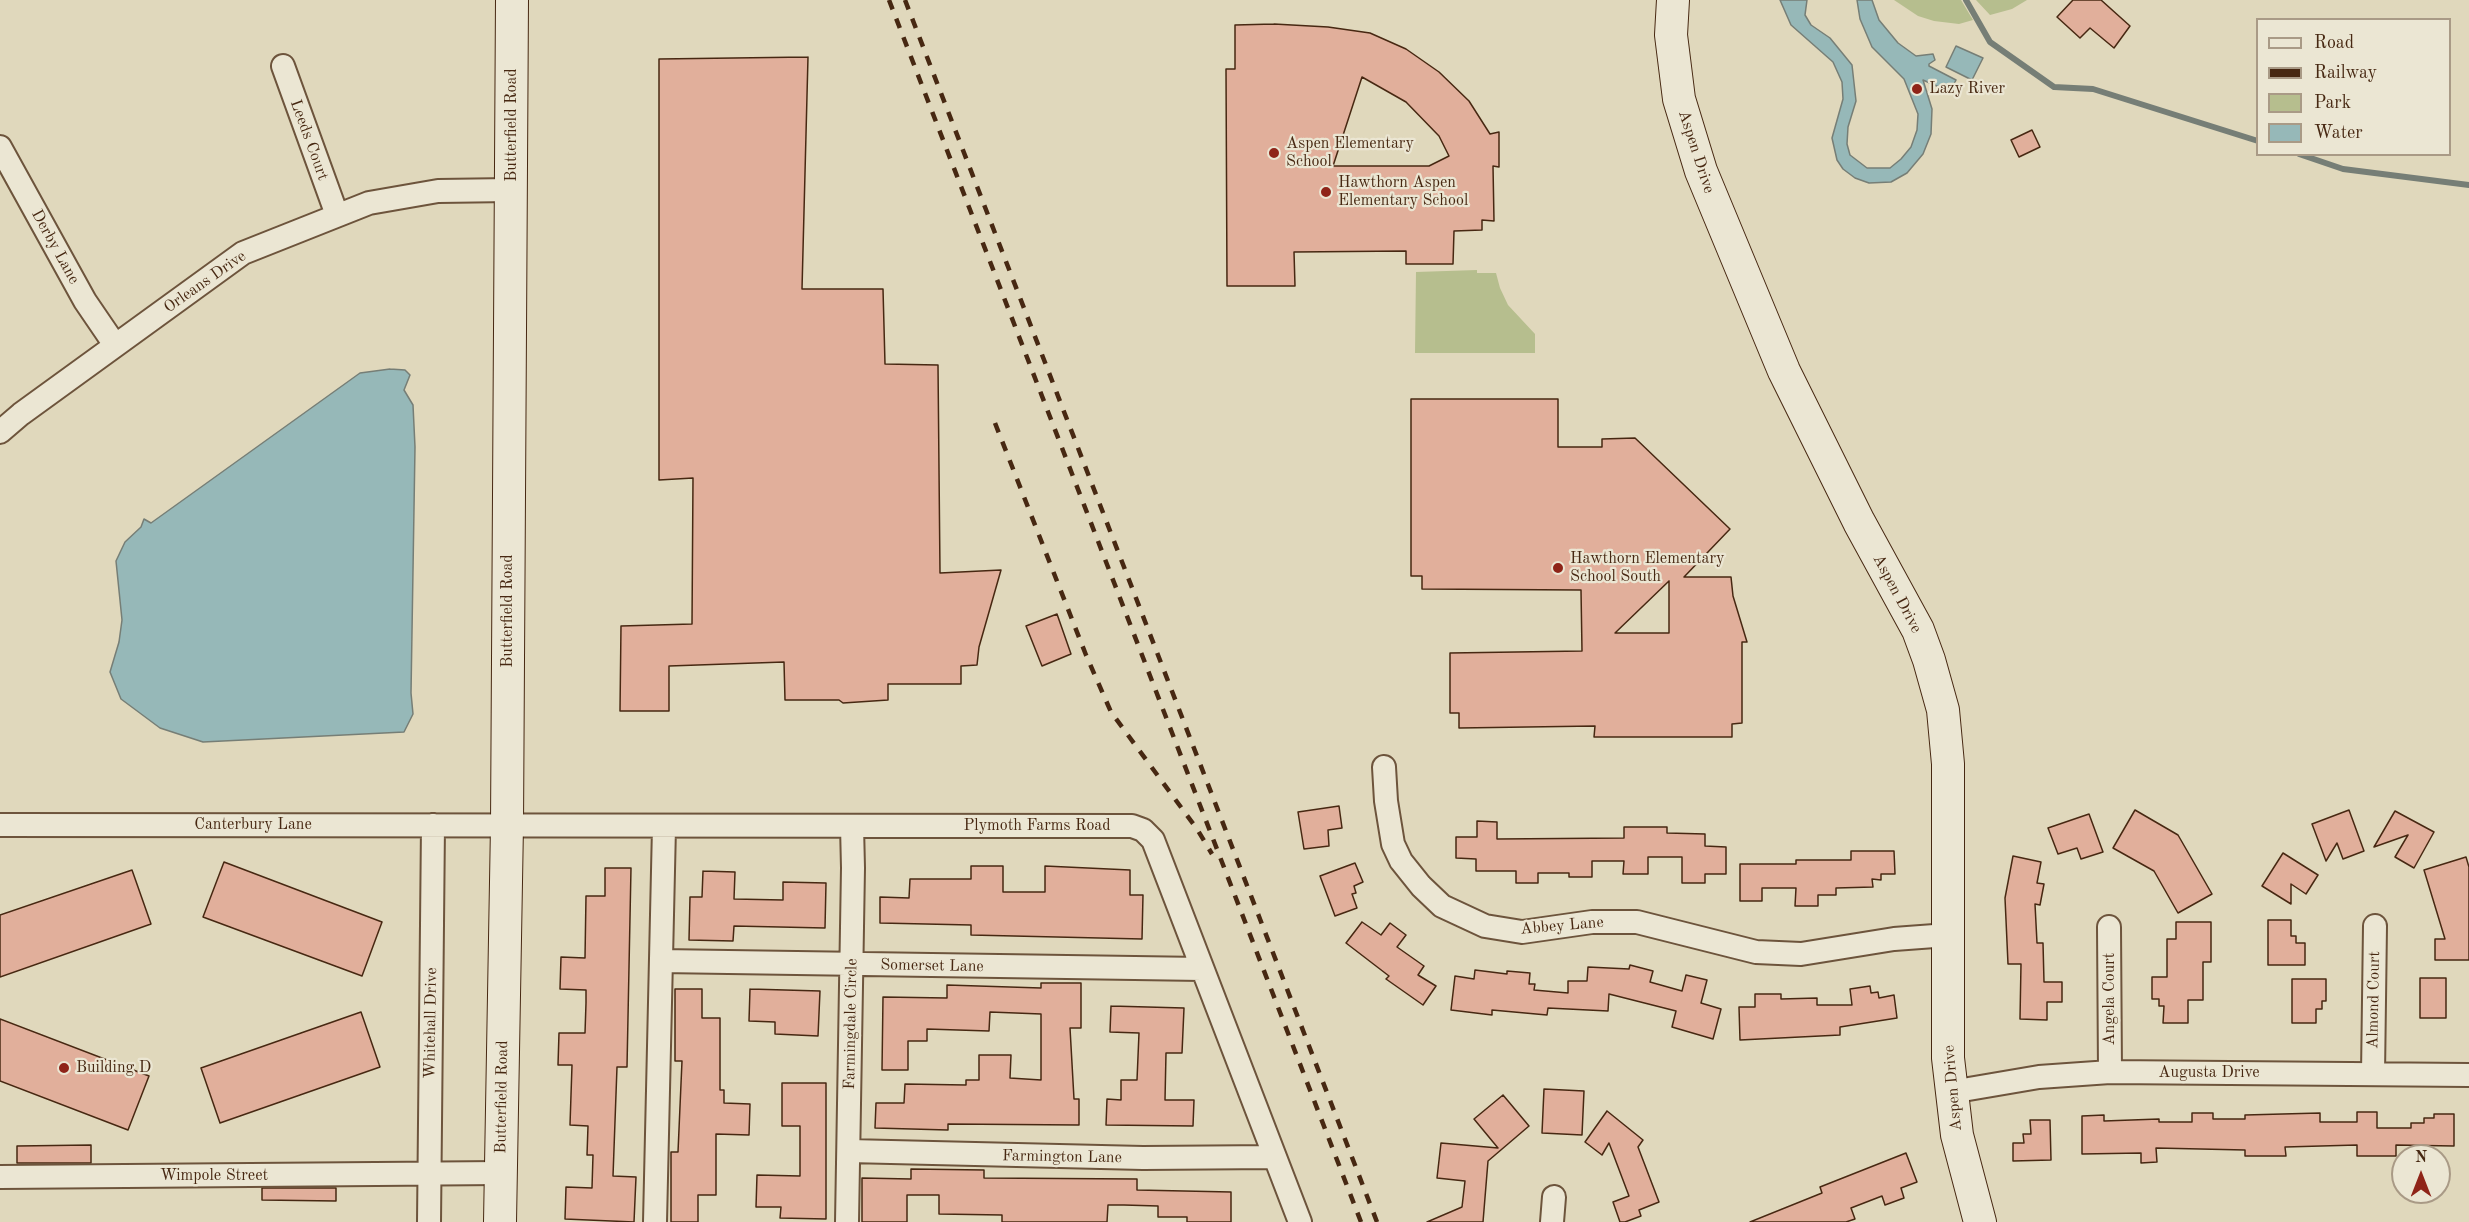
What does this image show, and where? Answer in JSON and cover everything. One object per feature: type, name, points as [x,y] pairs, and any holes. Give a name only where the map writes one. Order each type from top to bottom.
[{"type":"street","name":"Butterfield Road","points":[[500,1222],[507,825],[512,0]]},
{"type":"street","name":"Aspen Drive","points":[[1672,0],[1671,35],[1679,99],[1701,171],[1784,371],[1859,522],[1917,630],[1929,660],[1943,710],[1948,764],[1951,1092],[1957,1135],[1980,1222]]},
{"type":"street","name":"Leeds Court","points":[[283,66],[337,215]]},
{"type":"street","name":"Derby Lane","points":[[0,147],[85,301],[115,345]]},
{"type":"street","name":"Orleans Drive","points":[[0,432],[115,345],[243,254],[369,203],[438,191],[511,190]]},
{"type":"street","name":"Abbey Lane","points":[[1384,767],[1386,801],[1393,844],[1401,861],[1421,886],[1442,906],[1485,926],[1522,932],[1592,922],[1637,922],[1756,952],[1801,954],[1894,939],[1948,935]]},
{"type":"street","name":"Canterbury Lane","points":[[0,825],[507,825]]},
{"type":"street","name":"Whitehall Drive","points":[[429,1222],[433,825]]},
{"type":"street","name":"Plymoth Farms Road","points":[[507,825],[1132,826],[1143,830],[1153,840],[1300,1222]]},
{"type":"street","name":"Farmingdale Circle","points":[[847,1222],[852,826]]},
{"type":"street","points":[[655,1222],[664,827]]},
{"type":"street","name":"Almond Court","points":[[2373,1074],[2375,926]]},
{"type":"street","name":"Angela Court","points":[[2109,927],[2110,1072]]},
{"type":"street","name":"Somerset Lane","points":[[661,961],[1176,971],[1202,969]]},
{"type":"street","name":"Augusta Drive","points":[[1951,1092],[2038,1077],[2110,1072],[2469,1075]]},
{"type":"street","name":"Farmington Lane","points":[[849,1151],[1143,1158],[1274,1157]]},
{"type":"street","name":"Wimpole Street","points":[[0,1177],[501,1173]]},
{"type":"street","points":[[1552,1222],[1554,1197]]},
{"type":"green space","points":[[1894,0],[1961,0],[1973,20],[1959,24],[1934,21],[1918,16]]},
{"type":"green space","points":[[1976,0],[2027,0],[2012,9],[1990,15]]},
{"type":"green space","points":[[1477,270],[1477,273],[1496,273],[1508,305],[1535,334],[1535,353],[1415,353],[1416,272]]},
{"type":"water","name":"Lazy River","points":[[1780,0],[1807,0],[1805,15],[1811,25],[1830,38],[1852,65],[1856,101],[1848,127],[1847,144],[1850,155],[1867,168],[1890,168],[1901,159],[1911,147],[1917,130],[1918,114],[1904,79],[1872,47],[1860,19],[1857,0],[1872,0],[1879,20],[1898,43],[1916,56],[1933,54],[1935,60],[1929,66],[1956,80],[1950,92],[1923,80],[1932,109],[1931,134],[1923,154],[1907,173],[1891,182],[1869,183],[1855,178],[1843,169],[1837,160],[1832,138],[1843,99],[1842,82],[1833,62],[1791,25]]},
{"type":"water","points":[[1956,46],[1983,58],[1972,80],[1946,67]]},
{"type":"water","points":[[390,369],[405,370],[410,375],[404,390],[413,405],[415,447],[411,693],[413,714],[404,732],[203,742],[160,728],[121,699],[110,672],[119,642],[122,620],[116,561],[125,542],[141,527],[144,519],[151,523],[360,373]]},
{"type":"building","points":[[2073,0],[2101,0],[2130,26],[2114,48],[2090,28],[2080,38],[2057,17]]},
{"type":"building","name":"Aspen Elementary School","points":[[1274,24],[1328,27],[1370,33],[1406,49],[1439,72],[1469,101],[1490,134],[1499,132],[1499,167],[1493,166],[1494,221],[1482,220],[1482,230],[1454,231],[1453,264],[1406,264],[1406,251],[1294,252],[1295,286],[1227,286],[1226,69],[1235,69],[1235,25]],"holes":[[[1362,77],[1406,102],[1439,136],[1449,156],[1429,166],[1333,166]]]},
{"type":"building","points":[[808,57],[802,289],[883,289],[885,364],[938,365],[940,573],[1001,570],[979,647],[977,665],[961,666],[961,684],[888,684],[888,700],[843,703],[839,700],[785,700],[784,662],[669,666],[669,711],[620,711],[621,626],[692,624],[693,478],[659,480],[659,59]]},
{"type":"building","points":[[2032,130],[2040,147],[2019,157],[2011,140]]},
{"type":"building","points":[[1411,399],[1558,399],[1558,447],[1602,447],[1602,439],[1635,438],[1730,529],[1684,577],[1731,577],[1733,596],[1747,642],[1742,642],[1742,723],[1732,724],[1732,737],[1594,737],[1595,726],[1459,728],[1459,713],[1450,713],[1450,653],[1582,651],[1581,590],[1422,589],[1422,576],[1411,576]],"holes":[[[1669,581],[1669,633],[1615,633]]]},
{"type":"building","points":[[1057,614],[1071,654],[1042,666],[1026,626]]},
{"type":"building","points":[[1339,806],[1342,828],[1328,830],[1329,846],[1304,849],[1298,812]]},
{"type":"building","points":[[2135,810],[2178,835],[2212,894],[2178,913],[2154,871],[2113,848]]},
{"type":"building","points":[[2349,810],[2364,851],[2343,859],[2337,843],[2326,861],[2312,824]]},
{"type":"building","points":[[2395,811],[2434,832],[2414,868],[2395,857],[2408,835],[2374,847]]},
{"type":"building","points":[[2089,814],[2103,852],[2081,859],[2077,848],[2058,854],[2048,828]]},
{"type":"building","points":[[1477,821],[1497,822],[1497,839],[1624,838],[1624,827],[1667,827],[1667,833],[1705,834],[1705,846],[1726,847],[1726,874],[1705,874],[1705,883],[1682,883],[1682,857],[1648,857],[1648,874],[1623,874],[1624,861],[1592,861],[1592,877],[1569,877],[1569,873],[1538,873],[1538,883],[1516,883],[1516,871],[1476,871],[1476,859],[1456,858],[1456,837],[1477,837]]},
{"type":"building","points":[[1851,851],[1894,851],[1895,874],[1881,874],[1881,880],[1872,879],[1873,887],[1836,888],[1836,895],[1818,895],[1818,906],[1795,906],[1796,888],[1762,888],[1762,901],[1740,901],[1740,864],[1796,864],[1796,860],[1851,860]]},
{"type":"building","points":[[2283,853],[2318,875],[2306,894],[2291,884],[2291,904],[2262,886]]},
{"type":"building","points":[[2013,856],[2041,862],[2037,883],[2044,884],[2040,905],[2035,904],[2037,943],[2043,943],[2044,982],[2062,982],[2062,1002],[2047,1002],[2047,1020],[2020,1019],[2021,964],[2008,964],[2005,898]]},
{"type":"building","points":[[2466,857],[2469,867],[2469,960],[2435,960],[2435,939],[2445,939],[2424,870]]},
{"type":"building","points":[[224,862],[382,922],[362,976],[203,917]]},
{"type":"building","points":[[1355,863],[1363,882],[1354,886],[1356,893],[1352,894],[1357,908],[1335,916],[1320,876]]},
{"type":"building","points":[[971,866],[1003,866],[1003,892],[1045,892],[1045,866],[1130,870],[1130,895],[1143,895],[1142,939],[971,935],[971,925],[880,923],[880,897],[909,898],[910,879],[971,879]]},
{"type":"building","points":[[605,868],[631,868],[627,1067],[617,1067],[613,1176],[636,1177],[634,1222],[565,1219],[566,1187],[592,1188],[593,1155],[587,1155],[588,1126],[570,1125],[572,1065],[558,1065],[559,1033],[585,1033],[586,1003],[586,990],[560,989],[561,957],[585,958],[586,896],[605,896]]},
{"type":"building","points":[[132,870],[151,924],[0,977],[0,915]]},
{"type":"building","points":[[703,871],[735,872],[734,899],[783,900],[783,882],[826,883],[825,928],[734,926],[733,941],[689,940],[690,897],[702,897]]},
{"type":"building","points":[[2268,920],[2291,920],[2291,936],[2296,936],[2296,943],[2305,943],[2305,965],[2268,965]]},
{"type":"building","points":[[1362,922],[1381,935],[1390,923],[1406,935],[1397,947],[1424,966],[1418,975],[1436,986],[1423,1005],[1386,979],[1389,976],[1346,943]]},
{"type":"building","points":[[2176,922],[2211,922],[2211,962],[2203,962],[2203,1000],[2188,1000],[2188,1023],[2163,1023],[2164,1006],[2159,1006],[2159,999],[2152,999],[2152,977],[2167,977],[2167,939],[2176,939]]},
{"type":"building","points":[[1630,965],[1653,971],[1650,982],[1682,991],[1686,975],[1707,980],[1701,1003],[1721,1009],[1713,1039],[1672,1027],[1676,1011],[1609,994],[1608,1011],[1548,1008],[1547,1015],[1492,1010],[1492,1015],[1451,1010],[1455,976],[1474,979],[1475,970],[1507,974],[1507,971],[1530,973],[1529,984],[1535,984],[1534,990],[1568,993],[1568,981],[1587,981],[1588,967],[1629,969]]},
{"type":"building","points":[[2420,978],[2446,978],[2446,1018],[2420,1018]]},
{"type":"building","points":[[2292,979],[2326,979],[2326,1001],[2322,1001],[2322,1009],[2316,1009],[2316,1023],[2292,1023]]},
{"type":"building","points":[[1041,983],[1081,983],[1081,1028],[1070,1028],[1074,1099],[1079,1099],[1079,1125],[948,1124],[948,1130],[875,1128],[876,1103],[904,1103],[905,1084],[966,1085],[966,1080],[979,1080],[979,1055],[1011,1055],[1010,1078],[1041,1080],[1041,1014],[990,1012],[989,1031],[927,1029],[927,1041],[908,1041],[908,1070],[882,1070],[883,997],[947,998],[947,985],[1041,988]]},
{"type":"building","points":[[1870,986],[1871,993],[1878,992],[1879,998],[1894,995],[1897,1018],[1840,1027],[1840,1035],[1740,1040],[1739,1007],[1755,1007],[1755,994],[1781,994],[1781,999],[1817,998],[1817,1005],[1852,1005],[1850,989]]},
{"type":"building","points":[[675,989],[702,989],[702,1018],[720,1018],[720,1090],[724,1090],[724,1103],[750,1104],[749,1135],[716,1134],[716,1195],[698,1195],[698,1222],[671,1222],[671,1152],[678,1152],[682,1061],[675,1061]]},
{"type":"building","points":[[750,989],[820,991],[818,1036],[775,1034],[775,1022],[749,1021]]},
{"type":"building","points":[[1111,1006],[1184,1008],[1182,1053],[1166,1053],[1165,1100],[1194,1100],[1193,1126],[1106,1125],[1107,1099],[1121,1100],[1121,1080],[1137,1080],[1139,1033],[1110,1032]]},
{"type":"building","points":[[361,1012],[380,1067],[220,1123],[201,1068]]},
{"type":"building","name":"Building D","points":[[0,1019],[149,1076],[128,1130],[0,1081]]},
{"type":"building","points":[[782,1083],[826,1083],[826,1219],[780,1218],[781,1207],[756,1207],[757,1175],[800,1176],[800,1126],[782,1126]]},
{"type":"building","points":[[1544,1089],[1584,1091],[1582,1135],[1542,1133]]},
{"type":"building","points":[[1503,1095],[1529,1126],[1488,1161],[1483,1222],[1427,1222],[1462,1207],[1465,1181],[1437,1178],[1441,1143],[1498,1148],[1474,1119]]},
{"type":"building","points":[[1607,1111],[1643,1140],[1638,1147],[1659,1202],[1639,1210],[1641,1216],[1625,1222],[1620,1222],[1613,1202],[1629,1196],[1609,1143],[1602,1155],[1585,1142]]},
{"type":"building","points":[[2357,1112],[2377,1112],[2377,1128],[2411,1128],[2411,1123],[2424,1123],[2424,1118],[2434,1118],[2434,1114],[2454,1114],[2454,1146],[2451,1144],[2391,1144],[2391,1156],[2357,1156],[2357,1145],[2285,1147],[2286,1156],[2245,1156],[2245,1150],[2156,1148],[2157,1162],[2141,1163],[2141,1153],[2082,1154],[2082,1116],[2104,1115],[2104,1121],[2159,1119],[2159,1122],[2192,1122],[2192,1113],[2213,1113],[2213,1119],[2245,1119],[2245,1115],[2320,1113],[2320,1122],[2357,1122]]},
{"type":"building","points":[[2030,1120],[2050,1120],[2051,1160],[2013,1161],[2013,1143],[2024,1143],[2023,1134],[2031,1134]]},
{"type":"building","points":[[91,1145],[91,1163],[17,1163],[17,1146]]},
{"type":"building","points":[[1906,1153],[1917,1182],[1901,1188],[1904,1198],[1885,1205],[1882,1196],[1851,1208],[1855,1219],[1846,1222],[1750,1222],[1822,1193],[1820,1187]]},
{"type":"building","points":[[911,1169],[984,1170],[984,1178],[1137,1179],[1137,1190],[1231,1192],[1231,1222],[1187,1222],[1187,1217],[1158,1217],[1158,1206],[1108,1205],[1107,1222],[1002,1222],[1002,1215],[939,1214],[939,1195],[907,1195],[907,1222],[862,1222],[862,1178],[911,1179]]},
{"type":"building","points":[[262,1188],[336,1188],[336,1201],[262,1200]]},
{"type":"waterway","points":[[1966,0],[1990,42],[2054,87],[2093,89],[2256,140]]},
{"type":"waterway","points":[[2305,156],[2343,169],[2469,185]]},
{"type":"railway","points":[[889,0],[1361,1222]]},
{"type":"railway","points":[[905,0],[1377,1222]]},
{"type":"railway","points":[[995,423],[1086,655],[1111,712],[1197,829],[1212,854]]},
{"type":"place","name":"Lazy River","points":[[1917,89]]},
{"type":"place","name":"Aspen Elementary School","points":[[1274,153]]},
{"type":"place","name":"Hawthorn Aspen Elementary School","points":[[1326,192]]},
{"type":"place","name":"Hawthorn Elementary School South","points":[[1558,568]]},
{"type":"place","name":"Building D","points":[[64,1068]]}]
